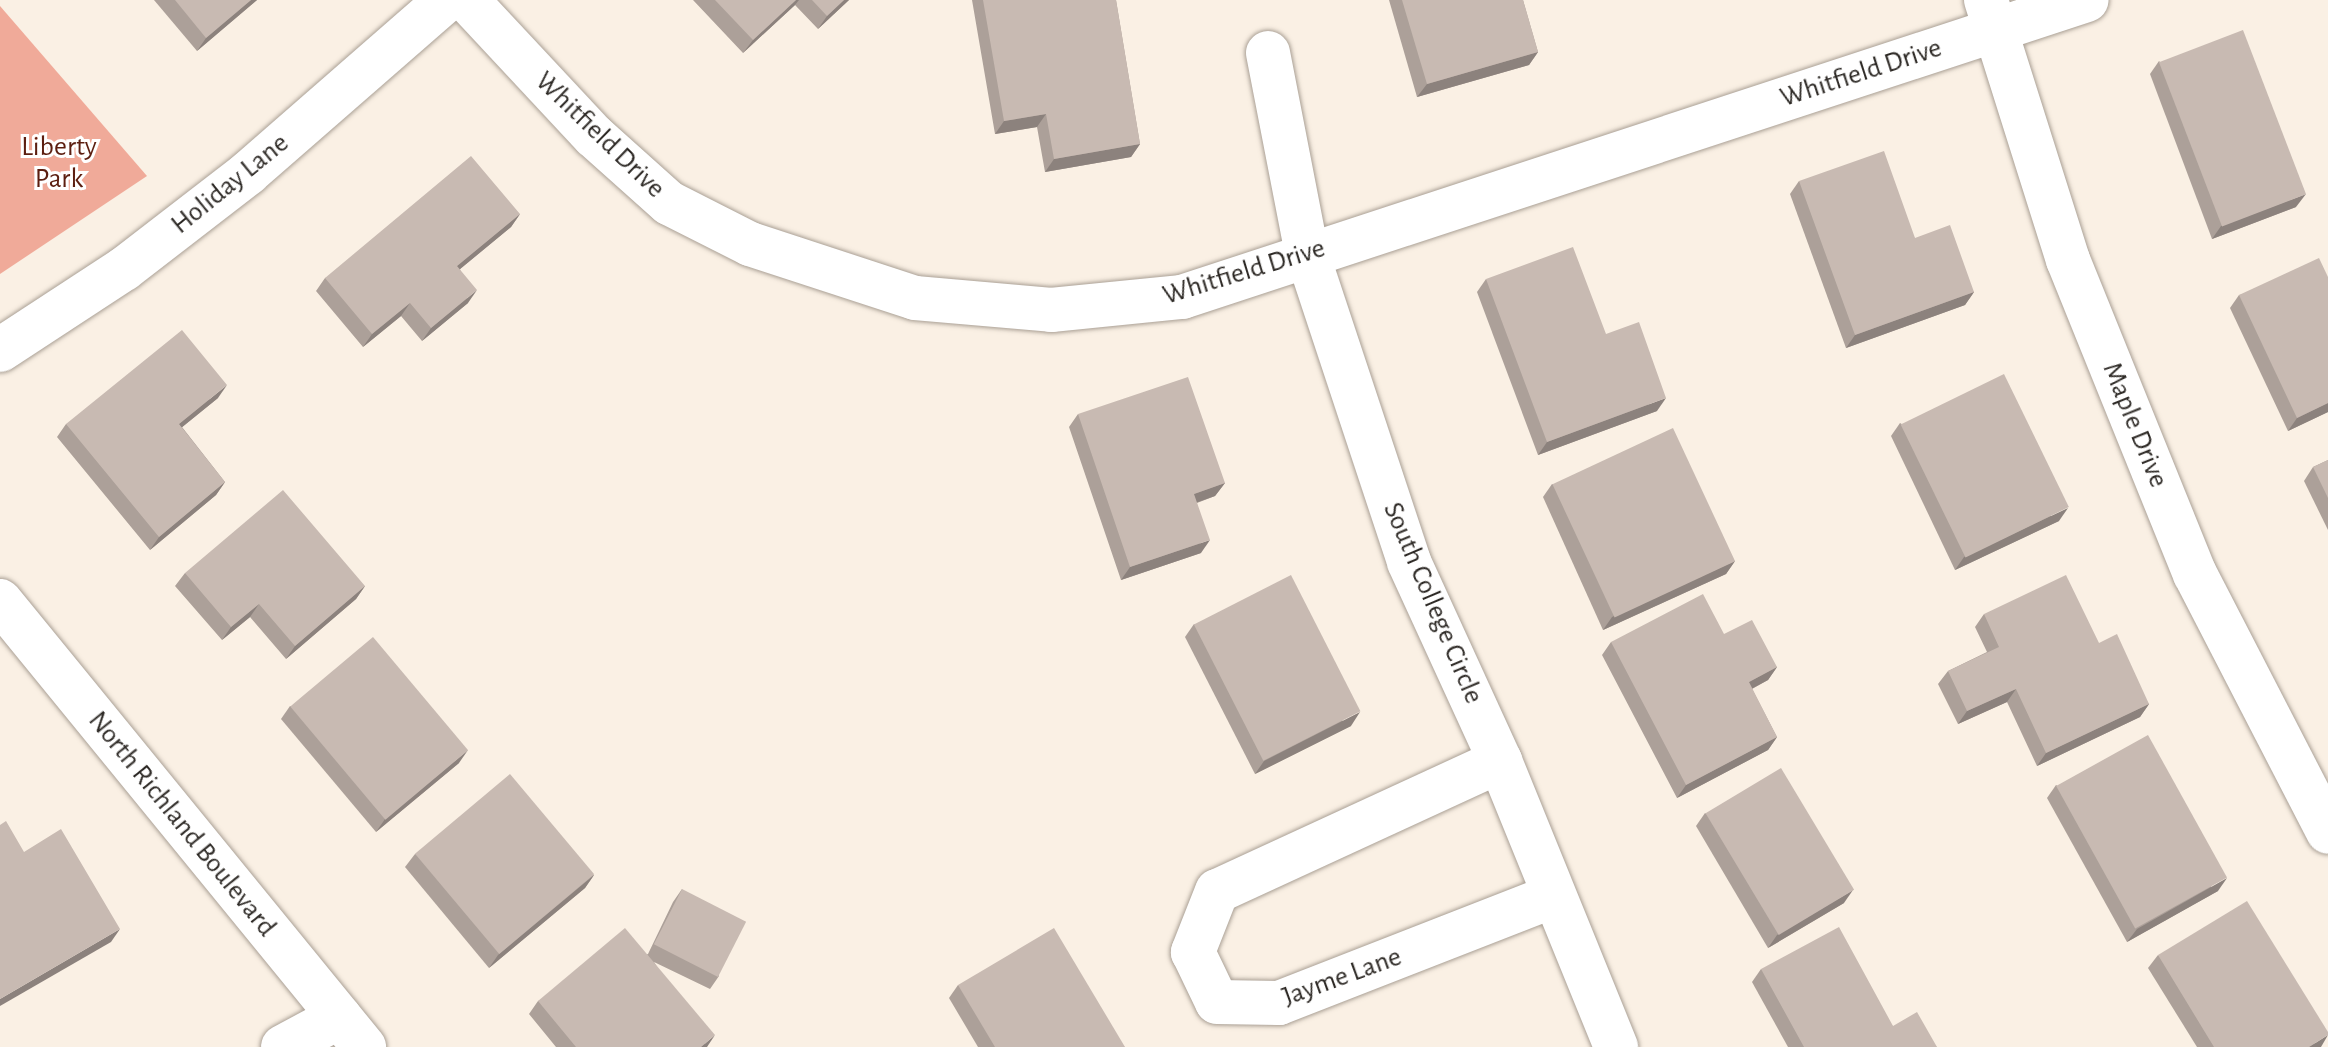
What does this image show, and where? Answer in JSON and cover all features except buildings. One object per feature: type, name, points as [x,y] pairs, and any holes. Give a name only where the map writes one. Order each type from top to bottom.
[{"type":"street","name":"Holiday Lane","points":[[0,350],[124,269],[248,173],[446,0]]},
{"type":"street","name":"Whitfield Drive","points":[[467,0],[594,136],[669,203],[750,244],[915,298],[1051,310],[1182,297],[1990,15],[2087,0]]},
{"type":"street","name":"Maple Drive","points":[[1990,15],[2068,260],[2195,574],[2328,832]]},
{"type":"street","name":"South College Circle","points":[[1268,53],[1307,253],[1409,562],[1500,761],[1616,1047]]},
{"type":"street","name":"North Richland Boulevard","points":[[0,601],[351,1032]]},
{"type":"street","name":"Jayme Lane","points":[[1500,761],[1217,891],[1193,952],[1217,1002],[1279,1003],[1554,896]]},
{"type":"street","points":[[283,1047],[351,1032]]},
{"type":"green space","name":"Liberty Park","points":[[0,6],[147,176],[0,274]]}]
